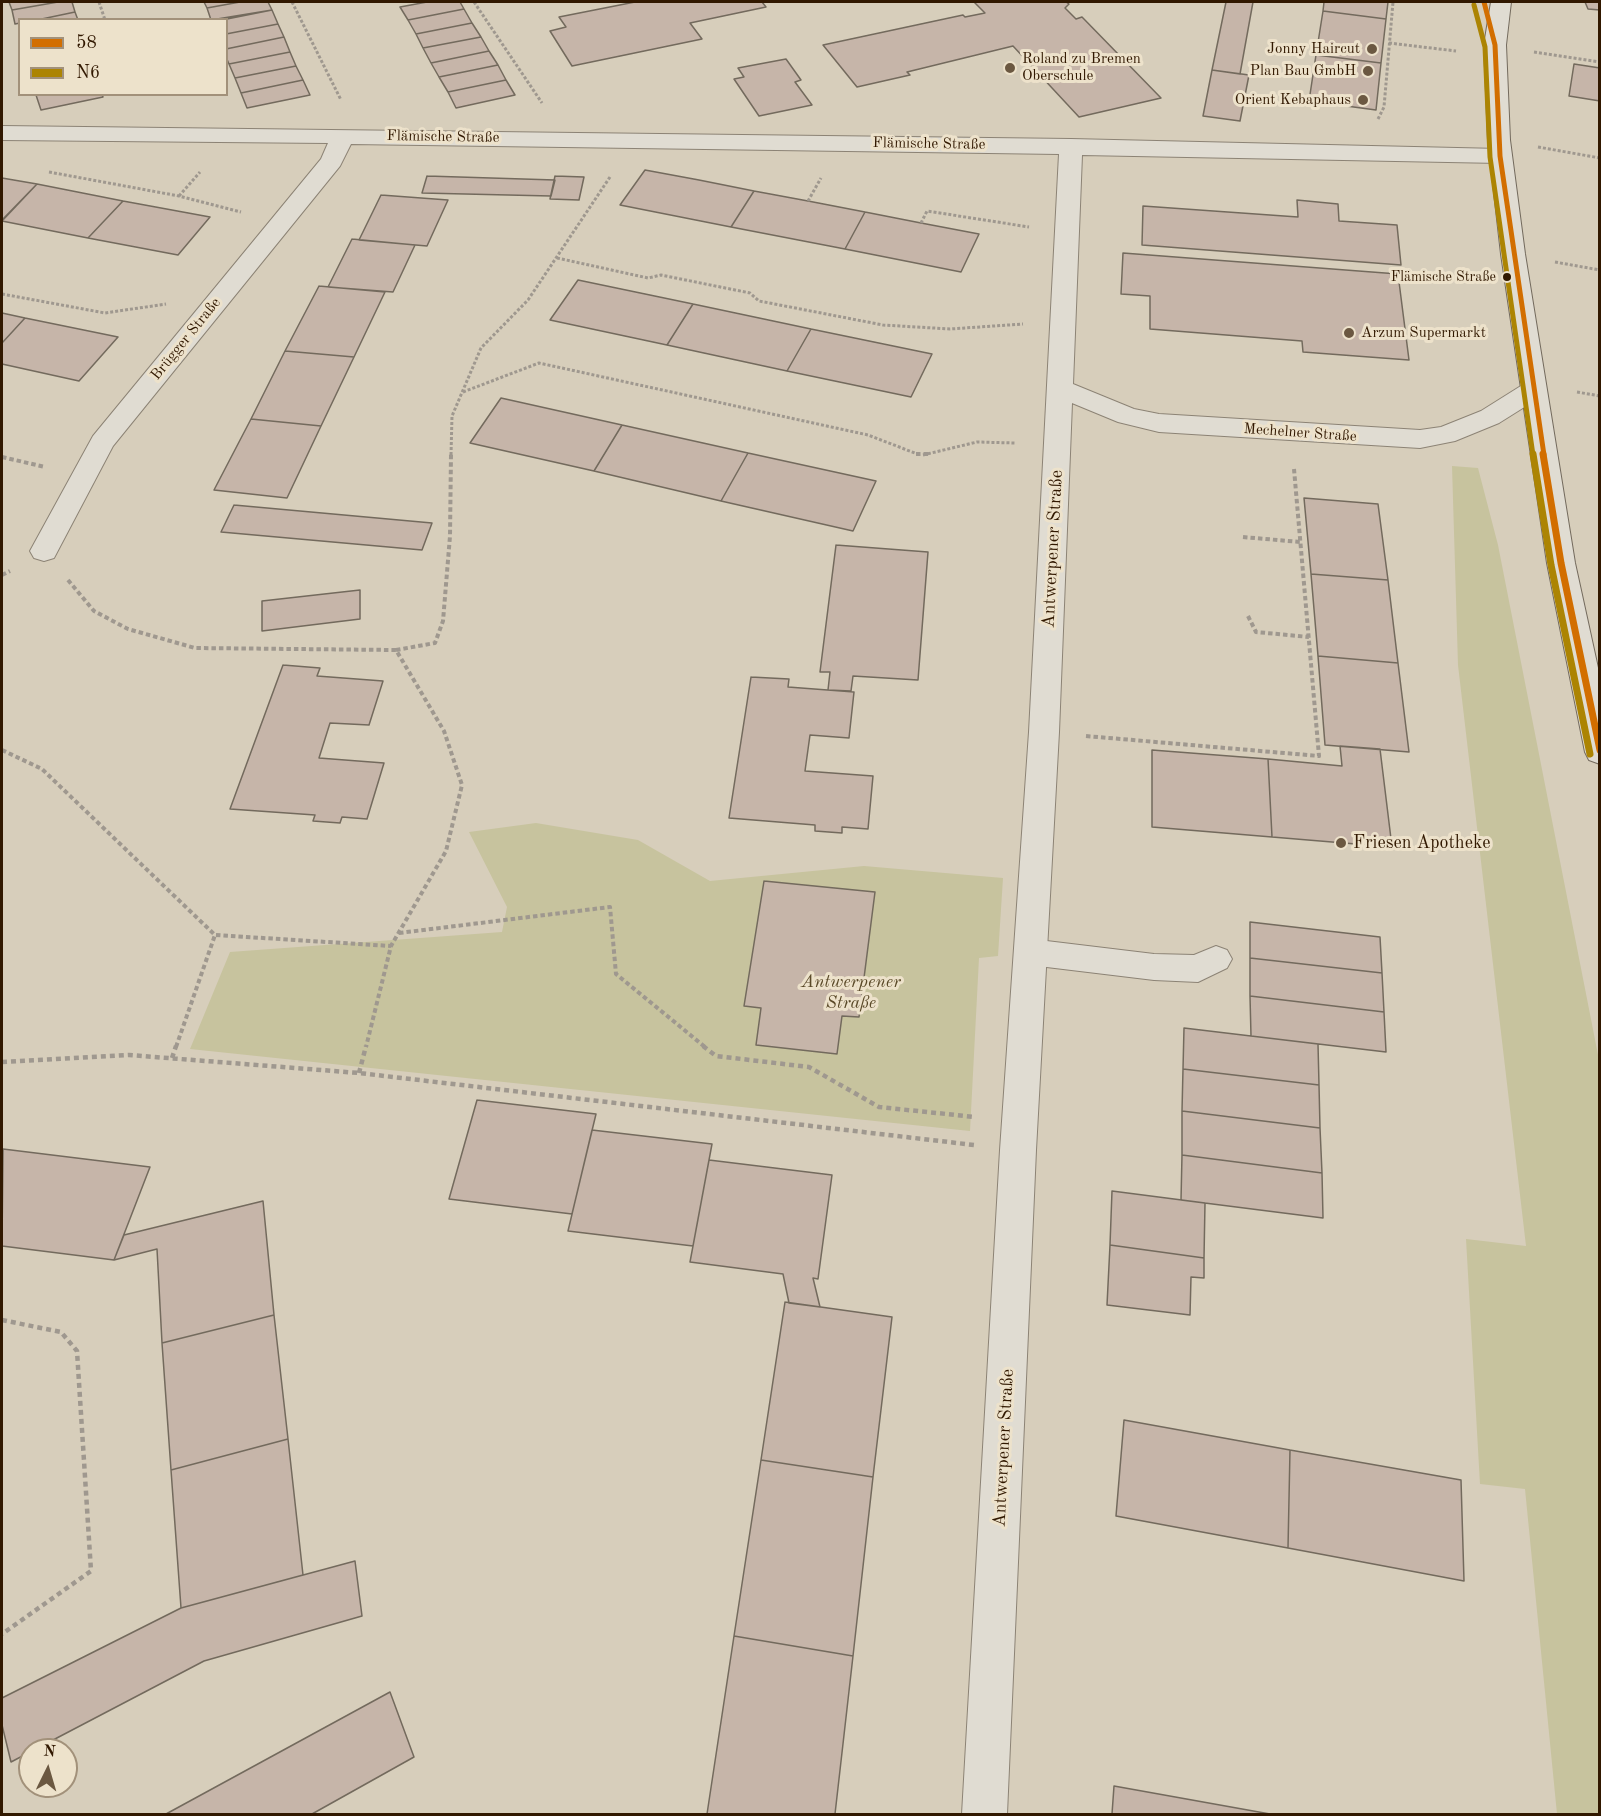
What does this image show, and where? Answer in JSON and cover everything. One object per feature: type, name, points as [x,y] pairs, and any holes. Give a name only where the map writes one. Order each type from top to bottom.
[{"type":"street","points":[[1484,2],[1495,45]]},
{"type":"street","points":[[1501,2],[1495,45],[1500,148],[1533,390],[1560,563],[1599,752]]},
{"type":"street","name":"Flämische Straße","points":[[2,133],[1071,146],[1500,148]]},
{"type":"street","name":"Brügger Straße","points":[[44,551],[102,442],[351,136]]},
{"type":"street","name":"Antwerpener Straße","points":[[985,1815],[1019,1136],[1044,732],[1071,146]]},
{"type":"street","name":"Mechelner Straße","points":[[1061,389],[1127,416],[1159,423],[1420,439],[1446,435],[1467,427],[1490,417],[1533,390]]},
{"type":"lane","points":[[1030,952],[1080,960],[1198,969],[1216,959]]},
{"type":"path","points":[[99,2],[104,18]]},
{"type":"path","points":[[292,2],[351,136]]},
{"type":"path","points":[[474,2],[566,139]]},
{"type":"path","points":[[1378,115],[1384,107],[1393,2]]},
{"type":"path","points":[[1389,43],[1417,46]]},
{"type":"path","points":[[1495,45],[1599,62]]},
{"type":"path","points":[[44,551],[94,611],[128,629],[195,648],[396,650],[435,643],[443,621],[450,536],[453,416],[482,348],[528,300],[608,181],[618,163],[626,140]]},
{"type":"path","points":[[1500,148],[1599,158]]},
{"type":"path","points":[[40,170],[178,196],[281,223]]},
{"type":"path","points":[[921,223],[927,211],[1067,232]]},
{"type":"path","points":[[556,258],[648,278],[661,275],[750,293],[759,301],[884,325],[950,329],[1064,320]]},
{"type":"path","points":[[2,294],[84,311],[105,313],[159,303],[208,313]]},
{"type":"path","points":[[463,392],[539,363],[868,435],[921,456],[977,442],[1058,444]]},
{"type":"path","points":[[1044,732],[1319,756],[1294,463]]},
{"type":"path","points":[[1243,537],[1300,542]]},
{"type":"path","points":[[1248,616],[1256,632],[1308,637]]},
{"type":"path","points":[[358,1073],[391,946],[446,850],[462,785],[444,731],[396,650]]},
{"type":"path","points":[[2,750],[42,769],[215,935],[391,946]]},
{"type":"path","points":[[399,933],[610,907],[616,974],[716,1056],[809,1067],[879,1107],[1019,1136]]},
{"type":"path","points":[[172,1058],[215,935]]},
{"type":"path","points":[[2,1062],[129,1055],[172,1058],[358,1073],[1019,1136]]},
{"type":"path","points":[[2,1320],[61,1332],[77,1351],[91,1571],[2,1634]]},
{"type":"green space","points":[[1452,466],[1478,468],[1498,545],[1599,1060],[1599,1814],[1557,1814],[1525,1489],[1480,1484],[1466,1239],[1526,1246],[1458,665]]},
{"type":"green space","name":"Antwerpener Straße","points":[[536,823],[638,840],[710,881],[864,866],[1003,878],[998,956],[979,958],[970,1131],[190,1049],[230,952],[502,932],[507,907],[469,832]]},
{"type":"building","points":[[9,2],[58,2],[12,10]]},
{"type":"building","points":[[58,2],[72,2],[75,12],[46,18],[18,18],[18,23],[15,24],[12,10]]},
{"type":"building","points":[[204,2],[240,2],[207,8]]},
{"type":"building","points":[[240,2],[268,2],[272,10],[210,18],[207,8]]},
{"type":"building","points":[[427,2],[460,2],[464,9],[408,20],[400,7]]},
{"type":"building","points":[[635,2],[762,2],[766,7],[690,23],[702,39],[572,66],[550,31],[566,27],[559,17]]},
{"type":"building","points":[[974,2],[1066,2],[1069,4],[1065,8],[1076,19],[1082,17],[1161,98],[1079,117],[1013,46],[907,72],[910,75],[857,87],[823,45],[963,15],[965,17],[985,13]]},
{"type":"building","points":[[1226,2],[1253,2],[1240,74],[1212,70]]},
{"type":"building","points":[[1324,2],[1388,2],[1386,19],[1323,11]]},
{"type":"building","points":[[1585,2],[1600,2],[1600,10],[1588,9]]},
{"type":"building","points":[[464,9],[472,23],[416,34],[408,20]]},
{"type":"building","points":[[272,10],[278,24],[228,34],[228,19]]},
{"type":"building","points":[[1323,11],[1386,19],[1381,63],[1316,55]]},
{"type":"building","points":[[75,12],[77,18],[46,18]]},
{"type":"building","points":[[472,23],[481,37],[423,48],[416,34]]},
{"type":"building","points":[[278,24],[284,37],[228,49],[228,34]]},
{"type":"building","points":[[284,37],[290,52],[229,64],[228,49]]},
{"type":"building","points":[[481,37],[489,51],[431,63],[423,48]]},
{"type":"building","points":[[489,51],[498,65],[439,77],[431,63]]},
{"type":"building","points":[[290,52],[296,66],[235,78],[229,64]]},
{"type":"building","points":[[1316,55],[1381,63],[1376,110],[1309,101]]},
{"type":"building","points":[[786,59],[801,80],[795,82],[812,105],[759,116],[734,79],[744,77],[738,68]]},
{"type":"building","points":[[1574,64],[1600,68],[1600,101],[1569,96]]},
{"type":"building","points":[[498,65],[506,80],[448,92],[439,77]]},
{"type":"building","points":[[296,66],[303,80],[241,93],[235,78]]},
{"type":"building","points":[[1212,70],[1249,75],[1240,121],[1203,116]]},
{"type":"building","points":[[303,80],[310,95],[247,108],[241,93]]},
{"type":"building","points":[[506,80],[515,95],[456,108],[448,92]]},
{"type":"building","points":[[36,96],[103,97],[41,110]]},
{"type":"building","points":[[645,170],[754,191],[731,227],[620,205]]},
{"type":"building","points":[[427,176],[555,180],[551,196],[422,193]]},
{"type":"building","points":[[555,176],[584,177],[579,200],[550,199]]},
{"type":"building","points":[[2,178],[37,184],[2,220]]},
{"type":"building","points":[[37,184],[123,201],[88,238],[2,221]]},
{"type":"building","points":[[754,191],[865,212],[845,249],[731,227]]},
{"type":"building","points":[[381,195],[448,200],[427,246],[359,240]]},
{"type":"building","points":[[1297,200],[1338,204],[1339,221],[1397,225],[1401,265],[1142,245],[1143,206],[1298,217]]},
{"type":"building","points":[[123,201],[210,217],[178,255],[88,238]]},
{"type":"building","points":[[865,212],[979,234],[961,272],[845,249]]},
{"type":"building","points":[[352,239],[415,245],[393,292],[328,287]]},
{"type":"building","points":[[1123,253],[1398,274],[1409,360],[1303,352],[1302,341],[1150,329],[1150,296],[1121,294]]},
{"type":"building","points":[[578,280],[693,304],[667,345],[550,320]]},
{"type":"building","points":[[319,286],[385,292],[354,357],[285,351]]},
{"type":"building","points":[[693,304],[811,329],[787,371],[667,345]]},
{"type":"building","points":[[2,313],[25,318],[2,343]]},
{"type":"building","points":[[25,318],[118,337],[79,381],[2,364],[2,343]]},
{"type":"building","points":[[811,329],[932,354],[911,397],[787,371]]},
{"type":"building","points":[[285,351],[354,357],[321,426],[251,419]]},
{"type":"building","points":[[501,398],[622,425],[594,471],[470,443]]},
{"type":"building","points":[[251,419],[321,426],[287,498],[214,490]]},
{"type":"building","points":[[622,425],[748,453],[721,501],[594,471]]},
{"type":"building","points":[[748,453],[876,481],[853,531],[721,501]]},
{"type":"building","points":[[1304,498],[1378,504],[1388,580],[1311,574]]},
{"type":"building","points":[[234,505],[432,523],[422,550],[221,532]]},
{"type":"building","points":[[836,545],[928,552],[918,680],[853,676],[851,691],[828,690],[830,672],[820,672]]},
{"type":"building","points":[[1311,574],[1388,580],[1398,663],[1318,656]]},
{"type":"building","points":[[360,590],[360,619],[262,631],[262,601]]},
{"type":"building","points":[[1318,656],[1398,663],[1409,752],[1325,745]]},
{"type":"building","points":[[283,665],[320,668],[317,676],[383,681],[369,725],[330,723],[319,758],[384,763],[367,819],[342,817],[340,823],[313,821],[315,815],[230,809]]},
{"type":"building","points":[[751,677],[789,679],[788,687],[854,692],[849,738],[810,735],[805,771],[873,776],[868,829],[842,827],[842,833],[815,831],[815,825],[729,818]]},
{"type":"building","points":[[1340,746],[1380,749],[1392,847],[1272,837],[1268,759],[1342,766]]},
{"type":"building","points":[[1152,750],[1268,759],[1272,837],[1152,827]]},
{"type":"building","points":[[764,881],[875,892],[859,1017],[842,1016],[837,1054],[756,1045],[761,1008],[744,1006]]},
{"type":"building","points":[[1250,922],[1380,937],[1382,973],[1250,958]]},
{"type":"building","points":[[1250,958],[1382,973],[1384,1012],[1250,996]]},
{"type":"building","points":[[1250,996],[1384,1012],[1386,1052],[1251,1036]]},
{"type":"building","points":[[1184,1028],[1318,1044],[1319,1085],[1183,1069]]},
{"type":"building","points":[[1183,1069],[1319,1085],[1320,1128],[1182,1111]]},
{"type":"building","points":[[477,1100],[596,1114],[572,1214],[449,1199]]},
{"type":"building","points":[[1182,1111],[1320,1128],[1322,1173],[1182,1155]]},
{"type":"building","points":[[592,1130],[712,1144],[693,1246],[568,1231]]},
{"type":"building","points":[[3,1149],[150,1167],[114,1260],[2,1246]]},
{"type":"building","points":[[1182,1155],[1322,1173],[1323,1218],[1181,1200]]},
{"type":"building","points":[[709,1160],[832,1175],[818,1279],[813,1278],[820,1307],[789,1303],[783,1274],[690,1262]]},
{"type":"building","points":[[1112,1191],[1205,1203],[1204,1258],[1110,1245]]},
{"type":"building","points":[[263,1201],[274,1315],[162,1343],[157,1249],[114,1260],[124,1235]]},
{"type":"building","points":[[1110,1245],[1204,1258],[1204,1278],[1191,1277],[1190,1315],[1107,1305]]},
{"type":"building","points":[[785,1302],[892,1317],[873,1477],[761,1460]]},
{"type":"building","points":[[274,1315],[288,1439],[171,1470],[162,1343]]},
{"type":"building","points":[[1124,1420],[1290,1450],[1288,1548],[1116,1516]]},
{"type":"building","points":[[288,1439],[303,1575],[181,1608],[171,1470]]},
{"type":"building","points":[[1290,1450],[1461,1480],[1464,1581],[1288,1548]]},
{"type":"building","points":[[761,1460],[873,1477],[853,1656],[734,1636]]},
{"type":"building","points":[[355,1561],[362,1616],[204,1661],[57,1738],[18,1738],[18,1758],[11,1762],[2,1725],[2,1698],[181,1608]]},
{"type":"building","points":[[734,1636],[853,1656],[835,1814],[707,1814]]},
{"type":"building","points":[[390,1692],[414,1757],[312,1814],[166,1814]]},
{"type":"building","points":[[1114,1786],[1270,1814],[1112,1814]]},
{"type":"transit line","name":"58","points":[[1484,2],[1495,45],[1500,156],[1533,390],[1561,563],[1600,750]]},
{"type":"transit line","name":"N6","points":[[1474,5],[1485,47],[1490,157],[1523,392],[1551,565],[1590,754]]},
{"type":"place","name":"Jonny Haircut","points":[[1372,49]]},
{"type":"place","name":"Roland zu Bremen Oberschule","points":[[1010,68]]},
{"type":"place","name":"Plan Bau GmbH","points":[[1368,71]]},
{"type":"place","name":"Orient Kebaphaus","points":[[1363,100]]},
{"type":"place","name":"Flämische Straße","points":[[1507,277]]},
{"type":"place","name":"Arzum Supermarkt","points":[[1349,333]]},
{"type":"place","name":"Friesen Apotheke","points":[[1341,843]]}]
